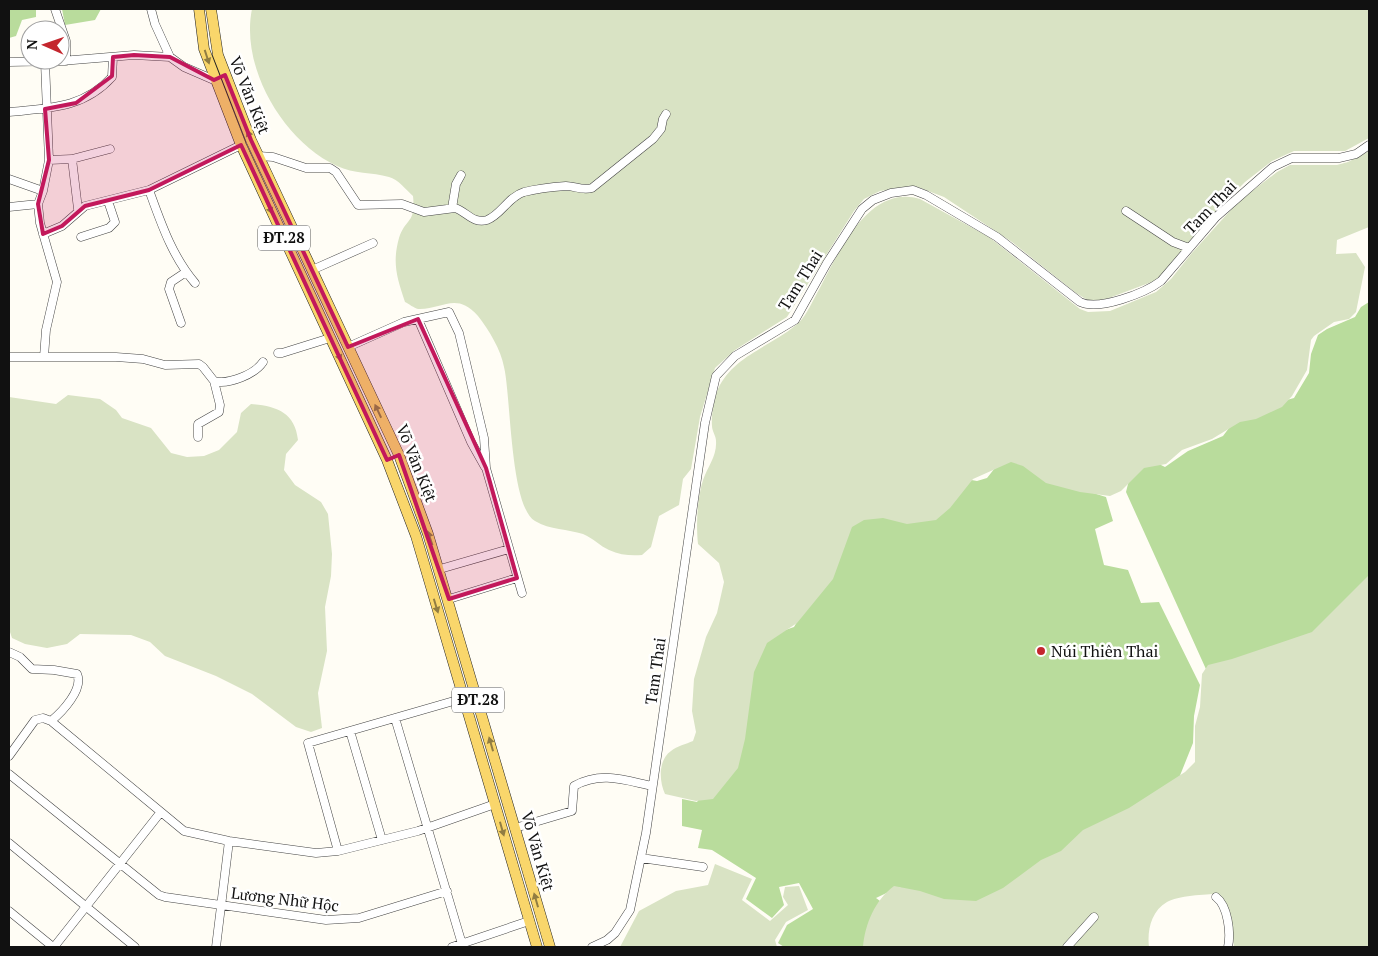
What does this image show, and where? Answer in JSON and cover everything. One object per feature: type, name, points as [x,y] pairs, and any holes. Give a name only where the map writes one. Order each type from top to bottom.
[{"type":"main road","name":"Võ Văn Kiệt","points":[[199,9],[204,49],[214,80],[241,145],[387,460],[416,536],[536,947]]},
{"type":"main road","name":"Võ Văn Kiệt","points":[[211,9],[214,37],[225,75],[259,156],[399,455],[440,569],[550,947]]},
{"type":"main road","points":[[214,80],[225,75]]},
{"type":"main road","points":[[316,309],[328,303]]},
{"type":"main road","points":[[387,460],[399,455]]},
{"type":"street","points":[[151,9],[155,24],[170,56],[184,67],[214,80]]},
{"type":"street","points":[[70,61],[113,57],[170,56]]},
{"type":"street","points":[[9,112],[45,109],[76,102],[110,79],[113,57]]},
{"type":"street","points":[[44,70],[49,160],[43,191],[38,204],[43,234],[57,282],[46,330],[44,357]]},
{"type":"street","points":[[259,156],[273,157],[306,168],[330,168],[336,172],[358,205],[402,204],[424,212],[452,208],[458,209],[470,218],[487,220],[513,197],[522,193],[566,186],[581,189],[592,188],[653,139],[661,129],[666,114]]},
{"type":"street","points":[[43,234],[62,226],[78,209],[149,190],[241,145]]},
{"type":"street","name":"Tam Thai","points":[[592,947],[608,940],[627,918],[630,910],[641,858],[652,786],[704,423],[716,376],[735,356],[795,320],[827,263],[862,209],[873,200],[891,194],[913,190],[926,195],[997,237],[1086,305],[1106,304],[1157,284],[1169,274],[1216,216],[1273,167],[1292,158],[1339,158],[1356,154],[1369,145]]},
{"type":"street","points":[[49,160],[72,159],[110,149]]},
{"type":"street","points":[[72,159],[78,209]]},
{"type":"street","points":[[452,208],[456,184],[461,175]]},
{"type":"street","points":[[9,179],[43,191]]},
{"type":"street","points":[[149,190],[160,223],[186,272],[194,283]]},
{"type":"street","points":[[81,238],[109,228],[115,222],[108,201]]},
{"type":"street","points":[[9,207],[38,204]]},
{"type":"street","points":[[1126,211],[1166,238],[1189,248]]},
{"type":"street","points":[[312,270],[373,243]]},
{"type":"street","points":[[181,323],[169,289],[171,282],[186,272]]},
{"type":"street","points":[[348,347],[404,322],[449,312],[459,333],[484,438],[486,468],[522,593]]},
{"type":"street","points":[[418,319],[470,442],[486,468]]},
{"type":"street","points":[[278,353],[330,338]]},
{"type":"street","points":[[9,356],[116,357],[143,359],[165,365],[199,364],[203,366],[214,382],[220,409],[219,412],[198,424],[198,437]]},
{"type":"street","points":[[214,382],[220,383],[238,379],[263,362]]},
{"type":"street","points":[[440,569],[509,548]]},
{"type":"street","points":[[449,599],[517,578]]},
{"type":"street","points":[[9,652],[20,657],[32,669],[54,670],[77,674],[79,677],[78,685],[73,695],[61,713],[51,721]]},
{"type":"street","points":[[338,851],[308,743],[464,698]]},
{"type":"street","points":[[9,756],[36,720],[44,718],[51,721],[184,831],[229,841],[316,852],[338,851],[428,828],[494,804]]},
{"type":"street","points":[[395,718],[462,944]]},
{"type":"street","points":[[350,731],[382,840]]},
{"type":"street","name":"Lương Nhữ Hộc","points":[[9,774],[159,895],[326,920],[352,919],[447,891]]},
{"type":"street","points":[[515,828],[572,811],[574,786],[579,783],[608,776],[652,786]]},
{"type":"street","points":[[9,911],[53,947],[160,813]]},
{"type":"street","points":[[216,947],[229,841]]},
{"type":"street","points":[[9,843],[135,947]]},
{"type":"street","points":[[641,858],[703,867]]},
{"type":"street","points":[[1216,896],[1222,901],[1227,919],[1228,947]]},
{"type":"street","points":[[1067,947],[1094,917]]},
{"type":"street","points":[[452,947],[529,922]]},
{"type":"highlighted area","points":[[134,55],[170,57],[214,80],[225,75],[251,140],[348,347],[418,319],[486,468],[517,578],[449,599],[399,455],[387,460],[241,145],[149,190],[85,206],[62,226],[43,234],[38,204],[49,160],[45,109],[76,103],[112,76],[113,57]]},
{"type":"green space","points":[[9,9],[36,9],[36,17],[20,20],[16,36],[9,38]]},
{"type":"green space","points":[[62,9],[101,9],[95,20],[70,24],[70,20],[64,20]]},
{"type":"green space","points":[[252,9],[1369,9],[1369,138],[1345,151],[1294,151],[1272,161],[1245,182],[1212,215],[1157,280],[1101,301],[1089,301],[1076,293],[1012,242],[944,197],[915,186],[880,191],[864,199],[854,211],[787,317],[735,350],[715,368],[700,417],[691,469],[683,479],[679,505],[659,516],[651,547],[642,555],[626,555],[609,550],[583,534],[541,524],[535,521],[527,512],[516,474],[504,367],[494,340],[478,316],[463,304],[456,303],[418,309],[405,302],[398,278],[396,255],[399,238],[412,216],[413,196],[399,182],[392,178],[337,166],[317,154],[299,139],[283,121],[259,78],[250,31]]},
{"type":"green space","points":[[1369,151],[1369,227],[1337,240],[1336,254],[1356,253],[1365,267],[1356,312],[1349,319],[1334,322],[1314,336],[1311,340],[1307,370],[1292,396],[1282,407],[1256,419],[1240,422],[1212,439],[1182,450],[1166,464],[1144,468],[1121,491],[1110,496],[1080,492],[1046,483],[1023,466],[1011,462],[973,479],[950,508],[936,520],[907,524],[883,518],[864,520],[852,527],[833,579],[797,623],[767,643],[754,672],[745,739],[738,768],[713,799],[696,801],[665,794],[661,777],[664,760],[673,749],[693,741],[696,732],[692,711],[694,679],[706,637],[717,613],[724,582],[719,563],[698,544],[697,537],[699,495],[716,446],[712,422],[713,407],[718,389],[733,368],[742,360],[786,333],[802,319],[843,245],[869,213],[884,202],[901,197],[920,199],[989,237],[1080,309],[1088,312],[1110,311],[1156,292],[1171,279],[1238,202],[1277,172],[1290,165],[1337,165],[1348,162]]},
{"type":"green space","points":[[1369,302],[1369,598],[1350,635],[1210,678],[1126,492],[1132,468],[1151,460],[1165,467],[1188,451],[1223,436],[1235,420],[1276,403],[1294,398],[1309,373],[1311,354],[1318,335],[1355,317],[1361,307]]},
{"type":"green space","points":[[68,395],[100,399],[116,410],[122,418],[151,428],[171,453],[187,457],[204,456],[219,450],[237,432],[241,413],[251,404],[283,412],[293,423],[298,440],[286,454],[284,470],[295,485],[321,502],[328,514],[332,554],[331,576],[325,607],[327,651],[318,693],[322,728],[311,732],[296,727],[252,694],[216,676],[165,656],[150,642],[131,635],[80,634],[67,644],[47,648],[25,644],[12,638],[9,629],[9,397],[56,404]]},
{"type":"green space","points":[[1014,444],[1048,479],[1106,497],[1113,521],[1095,529],[1104,565],[1128,570],[1141,603],[1159,602],[1200,685],[1194,716],[1193,743],[1179,778],[1006,896],[940,910],[899,887],[876,898],[899,915],[882,947],[784,947],[778,943],[787,925],[813,909],[799,883],[779,887],[784,905],[772,918],[746,899],[756,878],[712,850],[698,848],[702,830],[682,826],[682,799],[697,802],[711,782],[750,642],[794,627],[813,595],[839,528],[915,470],[977,481],[987,478]]},
{"type":"green space","points":[[1369,575],[1369,947],[1234,947],[1230,912],[1218,894],[1178,898],[1167,902],[1157,911],[1151,922],[1149,947],[863,947],[866,930],[876,905],[894,886],[920,891],[944,899],[976,901],[1003,888],[1041,860],[1061,851],[1083,830],[1129,808],[1185,772],[1195,762],[1195,726],[1200,707],[1202,674],[1208,665],[1232,659],[1312,632]]},
{"type":"green space","points":[[715,864],[752,879],[742,900],[770,921],[788,905],[783,897],[785,887],[799,886],[808,910],[786,922],[775,940],[777,947],[620,947],[639,911],[676,891],[708,885]]},
{"type":"place","name":"Núi Thiên Thai","points":[[1041,651]]}]
